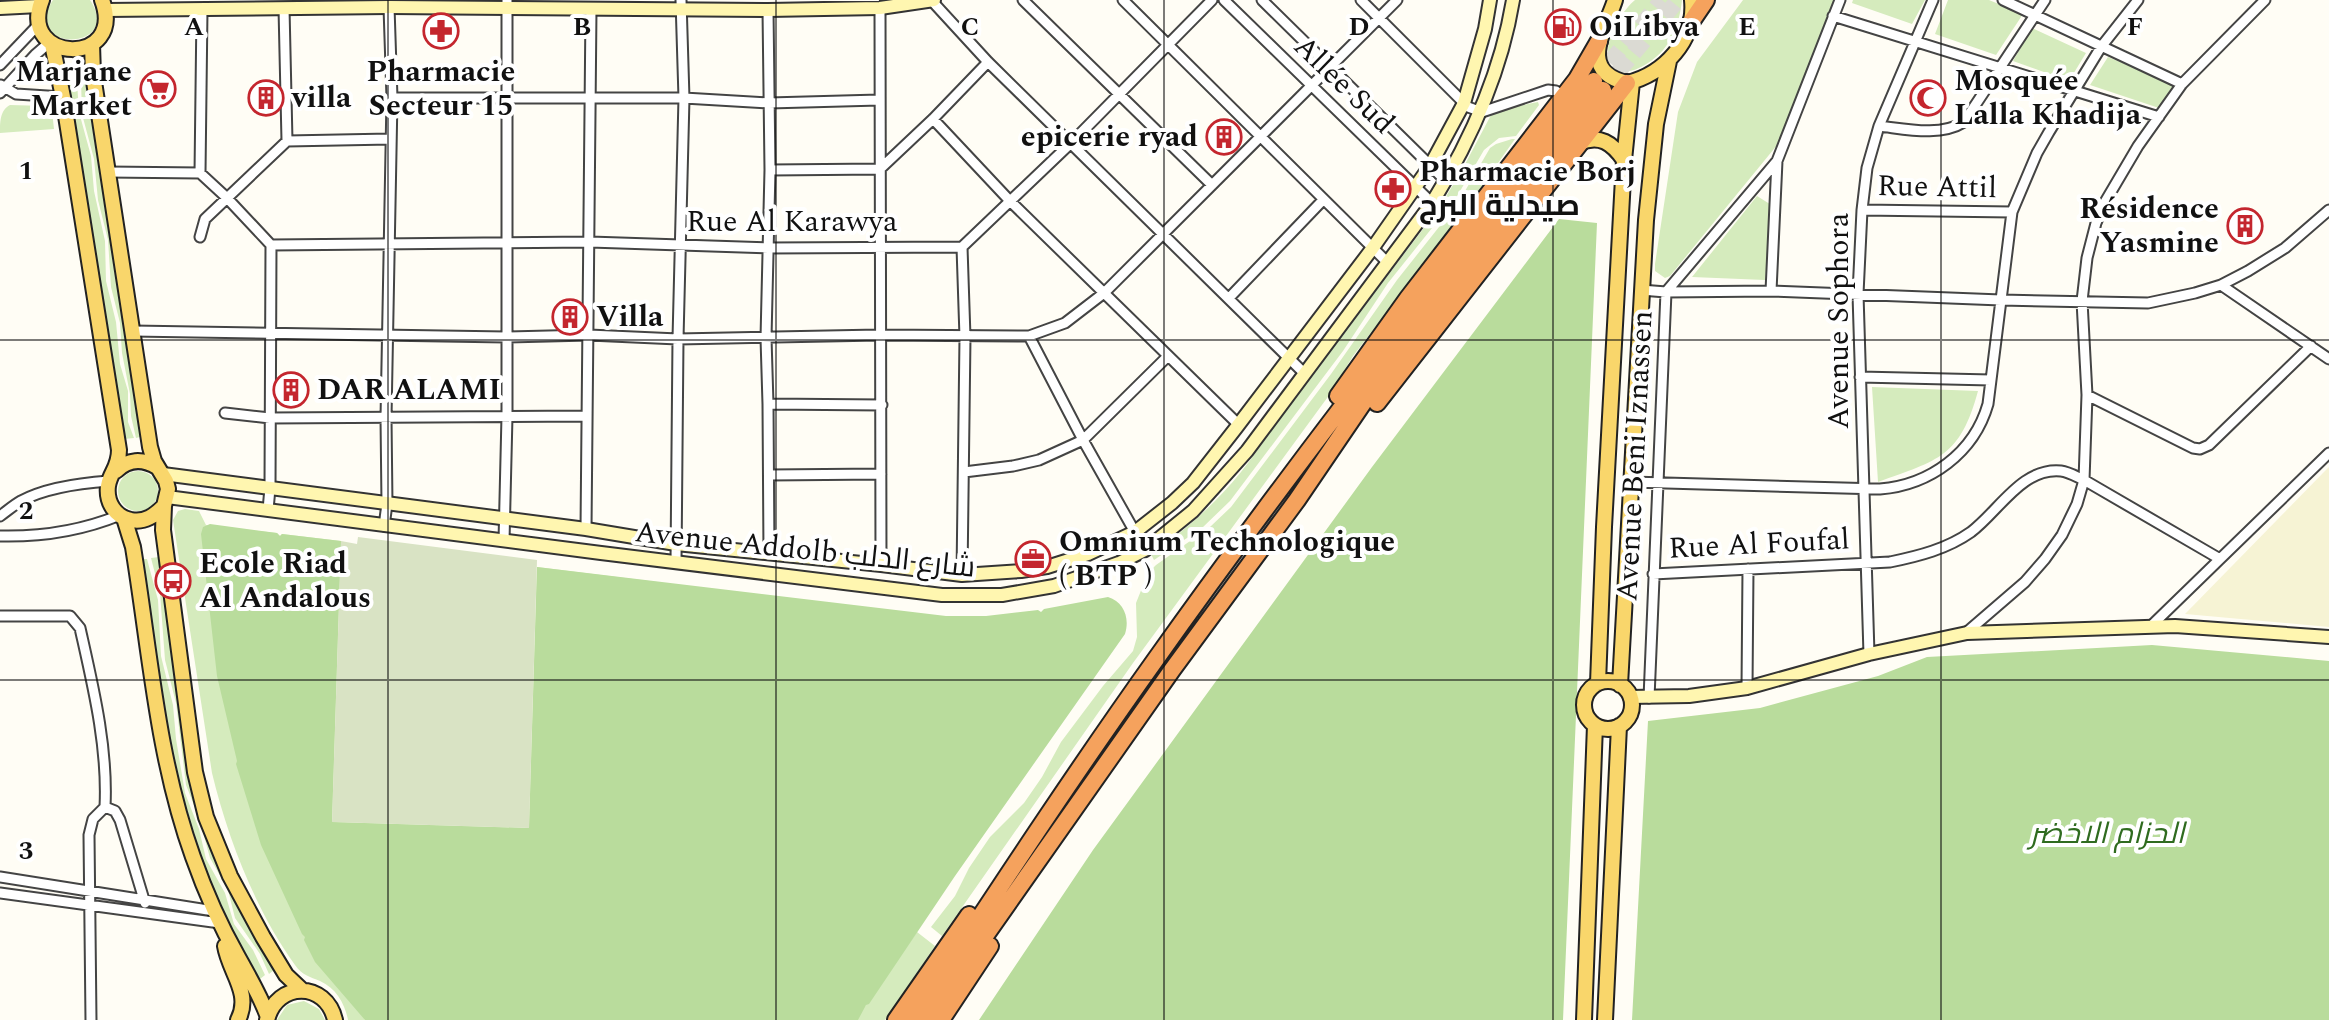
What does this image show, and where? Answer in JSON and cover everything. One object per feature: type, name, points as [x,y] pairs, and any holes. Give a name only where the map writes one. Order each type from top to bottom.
[{"type":"highway","points":[[1691,22],[1706,0]]},
{"type":"highway","points":[[1283,485],[1298,452],[1382,334],[1583,70],[1599,41]]},
{"type":"highway","points":[[1297,500],[1330,465],[1629,83]]},
{"type":"highway","points":[[912,1020],[1147,671],[1283,485],[1599,85],[1363,403],[926,1020]]},
{"type":"highway","points":[[896,1020],[996,877],[1044,820]]},
{"type":"highway","points":[[941,1020],[1030,884],[1059,831]]},
{"type":"main road","points":[[1615,3],[1599,41],[1599,58],[1601,66],[1613,78],[1629,83],[1651,74],[1669,61],[1691,22],[1692,0]]},
{"type":"main road","points":[[40,3],[39,24],[51,43],[63,97],[119,450],[108,496],[114,510],[122,517],[138,521],[153,517],[166,501]]},
{"type":"main road","points":[[51,43],[76,51],[92,44],[104,29],[104,5]]},
{"type":"main road","points":[[92,44],[93,75],[150,447],[166,481],[164,542],[184,701],[200,795],[230,876],[282,969],[303,991]]},
{"type":"main road","points":[[1620,685],[1641,290],[1656,124],[1669,61]]},
{"type":"main road","points":[[1598,683],[1629,83]]},
{"type":"main road","points":[[1579,143],[1596,139],[1607,142],[1617,149],[1624,160]]},
{"type":"main road","points":[[112,476],[121,466],[135,460],[150,463],[160,470]]},
{"type":"main road","points":[[122,517],[133,547],[171,784],[193,859],[220,923],[259,993],[268,1018]]},
{"type":"main road","points":[[1598,683],[1620,685],[1630,697],[1630,714],[1626,721],[1619,726],[1603,729],[1595,725],[1589,720],[1584,706],[1587,692],[1598,683]]},
{"type":"main road","points":[[1584,1020],[1595,725]]},
{"type":"main road","points":[[1605,1020],[1619,726]]},
{"type":"main road","points":[[220,923],[226,955],[244,999],[238,1020]]},
{"type":"main road","points":[[268,1018],[270,1009],[280,997],[303,991],[324,999],[333,1011],[335,1020]]},
{"type":"street","points":[[104,5],[202,10],[256,4],[284,8],[507,4],[591,9],[681,5],[768,10],[805,5],[880,8],[933,0],[988,62],[1304,373]]},
{"type":"street","points":[[1023,0],[1212,185]]},
{"type":"street","points":[[1123,0],[1388,263]]},
{"type":"street","points":[[962,575],[965,337],[962,247],[1071,143],[1212,0]]},
{"type":"street","name":"Allée Sud","points":[[1224,0],[1432,203]]},
{"type":"street","name":"Allée Sud","points":[[1262,0],[1446,181]]},
{"type":"street","points":[[1361,0],[1474,110],[1482,112],[1548,90],[1563,96]]},
{"type":"street","points":[[133,331],[506,337],[589,335],[678,339],[1029,336],[1065,323],[1104,293],[1397,0]]},
{"type":"street","name":"Avenue Addolb شارع الدلب","points":[[160,470],[676,544],[962,575],[1047,567],[1088,554],[1135,532],[1193,483],[1372,249],[1430,166],[1464,103],[1490,0]]},
{"type":"street","name":"Avenue Addolb شارع الدلب","points":[[166,501],[268,510],[942,595],[993,596],[1073,581],[1145,550],[1182,521],[1247,451],[1446,181],[1482,112],[1513,0]]},
{"type":"street","points":[[1771,291],[1777,161],[1840,0]]},
{"type":"street","name":"Avenue Sophora","points":[[1869,654],[1858,294],[1862,210],[1867,168],[1879,126],[1933,0]]},
{"type":"street","points":[[2003,0],[2182,84]]},
{"type":"street","points":[[1879,126],[1923,131],[1957,126],[1970,115],[2045,0]]},
{"type":"street","points":[[1631,482],[1895,488],[1927,478],[1950,461],[1972,439],[1984,417],[2012,212],[2037,153],[2073,91],[2101,47],[2138,0]]},
{"type":"street","points":[[1967,633],[2025,582],[2045,559],[2070,520],[2084,480],[2087,395],[2082,301],[2087,258],[2105,202],[2138,146],[2182,84],[2265,0]]},
{"type":"street","points":[[0,8],[40,3]]},
{"type":"street","points":[[504,541],[507,4]]},
{"type":"street","points":[[676,562],[684,98],[681,5]]},
{"type":"street","points":[[384,526],[387,504],[392,98],[389,7]]},
{"type":"street","points":[[284,8],[287,141]]},
{"type":"street","points":[[880,8],[881,565]]},
{"type":"street","points":[[586,529],[591,9]]},
{"type":"street","points":[[200,173],[202,10]]},
{"type":"street","points":[[768,10],[770,170],[766,338],[769,554]]},
{"type":"street","points":[[1833,16],[2159,117]]},
{"type":"street","points":[[0,65],[39,24]]},
{"type":"street","points":[[51,43],[1,88],[16,94],[63,97]]},
{"type":"street","points":[[770,170],[880,169],[988,62]]},
{"type":"street","points":[[392,98],[684,98],[769,103],[879,100]]},
{"type":"street","points":[[933,119],[1010,201],[1239,425]]},
{"type":"street","points":[[200,237],[205,219],[287,141],[390,139]]},
{"type":"street","name":"Avenue Beni Iznassen","points":[[1649,698],[1666,292],[1777,161]]},
{"type":"street","points":[[108,172],[200,173],[271,245],[268,510]]},
{"type":"street","points":[[1229,298],[1323,200]]},
{"type":"street","name":"Rue Attil","points":[[1862,210],[2012,212]]},
{"type":"street","points":[[1641,290],[2148,303],[2221,285],[2276,254],[2329,210]]},
{"type":"street","name":"Rue Al Karawya","points":[[271,245],[590,242],[768,248],[962,247]]},
{"type":"street","points":[[2221,285],[2329,359]]},
{"type":"street","points":[[1029,336],[1145,550]]},
{"type":"street","points":[[2087,395],[2193,448],[2202,449],[2311,346]]},
{"type":"street","points":[[964,472],[1039,460],[1083,440],[1168,356]]},
{"type":"street","points":[[1860,377],[1991,380]]},
{"type":"street","points":[[768,404],[882,405]]},
{"type":"street","points":[[225,413],[270,418],[587,416]]},
{"type":"street","points":[[2150,627],[2329,453]]},
{"type":"street","name":"Rue Al Foufal","points":[[1653,574],[1890,562],[1945,547],[1969,533],[2021,484],[2036,475],[2061,471],[2084,480]]},
{"type":"street","points":[[769,475],[881,474]]},
{"type":"street","points":[[0,516],[21,501],[112,476]]},
{"type":"street","points":[[2084,480],[2220,559]]},
{"type":"street","points":[[0,536],[51,535],[122,517]]},
{"type":"street","points":[[1747,688],[1748,569]]},
{"type":"street","points":[[0,616],[70,616],[80,628],[104,756],[105,807]]},
{"type":"street","points":[[1630,697],[1689,696],[1747,688],[1869,654],[1967,633],[2194,626],[2329,637]]},
{"type":"street","points":[[105,807],[115,811],[120,820],[149,913]]},
{"type":"street","points":[[91,1020],[88,850],[91,824],[97,812],[105,807]]},
{"type":"street","points":[[0,877],[144,900],[220,923]]},
{"type":"street","points":[[0,893],[220,923]]},
{"type":"shaded area","points":[[2329,467],[2329,627],[2185,614],[2323,473]]},
{"type":"green space","points":[[53,0],[90,0],[97,17],[94,29],[84,37],[72,39],[59,37],[49,30],[46,17]]},
{"type":"green space","points":[[1635,0],[1682,0],[1675,29],[1660,54],[1643,66],[1625,71],[1612,63],[1608,54],[1609,45],[1616,24]]},
{"type":"green space","points":[[1743,0],[1835,0],[1782,139],[1670,276],[1665,278],[1655,271],[1655,264],[1678,112],[1697,62]]},
{"type":"green space","points":[[1853,0],[1925,0],[1912,24],[1852,3]]},
{"type":"green space","points":[[1948,0],[1989,0],[2023,14],[1996,55],[1935,34]]},
{"type":"green space","points":[[2032,28],[2086,53],[2069,81],[2013,61]]},
{"type":"green space","points":[[2108,57],[2174,84],[2159,108],[2090,85]]},
{"type":"green space","points":[[85,80],[140,437],[136,438],[120,323],[111,287],[108,240],[98,200],[94,159],[82,114],[81,81]]},
{"type":"green space","points":[[77,82],[79,112],[91,156],[94,191],[105,241],[106,281],[116,322],[120,364],[128,391],[128,422],[134,438],[124,439],[68,83]]},
{"type":"green space","points":[[1538,102],[1539,105],[1516,136],[1499,138],[1484,150],[1456,198],[1388,283],[1343,351],[1230,501],[1202,528],[1154,560],[1151,554],[1202,513],[1246,466],[1439,208],[1491,115],[1517,104]]},
{"type":"green space","points":[[10,105],[47,106],[52,111],[54,129],[0,133],[2,113]]},
{"type":"green space","points":[[1515,139],[1457,221],[1353,356],[1330,394],[1133,663],[942,936],[931,927],[955,896],[969,868],[990,837],[1024,803],[1061,742],[1133,651],[1137,637],[1136,603],[1148,573],[1210,527],[1231,507],[1397,280],[1458,203],[1490,148]]},
{"type":"green space","points":[[1757,196],[1773,206],[1765,280],[1692,277]]},
{"type":"green space","points":[[1559,219],[1597,223],[1563,1020],[979,1020],[1093,850],[1372,467]]},
{"type":"green space","points":[[1872,387],[1978,391],[1971,413],[1955,443],[1932,461],[1878,482]]},
{"type":"green space","points":[[138,471],[152,477],[158,491],[152,505],[138,511],[124,505],[118,491],[124,477]]},
{"type":"green space","points":[[178,511],[199,511],[206,525],[341,541],[332,822],[529,828],[537,567],[657,582],[655,588],[644,589],[579,586],[558,593],[551,601],[551,638],[546,675],[555,750],[543,821],[534,839],[524,848],[505,856],[399,861],[385,869],[377,879],[373,890],[375,916],[393,988],[407,996],[445,993],[456,1002],[365,1020],[348,1020],[335,992],[298,968],[267,921],[244,873],[212,773],[173,520]]},
{"type":"green space","points":[[210,524],[277,533],[280,536],[341,541],[332,822],[529,828],[537,567],[946,616],[1041,612],[1108,597],[1122,607],[1126,628],[1125,634],[858,1020],[365,1020],[315,962],[261,845],[236,764],[217,676],[201,534],[203,527]]},
{"type":"green space","points":[[358,537],[537,560],[529,828],[332,822],[341,541],[357,544]]},
{"type":"green space","points":[[159,557],[185,739],[256,938],[274,970],[269,974],[260,954],[235,918],[228,890],[210,858],[186,785],[176,703],[165,660],[160,593],[151,558]]},
{"type":"green space","points":[[142,559],[147,559],[158,600],[161,656],[173,705],[185,793],[199,829],[206,859],[225,893],[234,924],[253,950],[265,975],[260,979],[219,902],[197,849],[180,793],[164,714]]},
{"type":"green space","name":"الحزام الاخضر","points":[[2152,645],[2329,661],[2329,1020],[1632,1020],[1648,721],[1760,708],[1878,676],[1927,657]]},
{"type":"green space","points":[[917,932],[935,946],[885,1020],[855,1020]]},
{"type":"green space","points":[[304,1001],[319,1009],[325,1020],[277,1020],[287,1005]]},
{"type":"tunnel","points":[[1594,81],[1662,0]]},
{"type":"tunnel","points":[[1603,90],[1678,0]]},
{"type":"place","name":"OiLibya","points":[[1563,27]]},
{"type":"place","name":"Pharmacie Secteur 15","points":[[441,31]]},
{"type":"place","name":"Marjane Market","points":[[158,89]]},
{"type":"place","name":"villa","points":[[266,98]]},
{"type":"place","name":"Mosquée Lalla Khadija","points":[[1928,98]]},
{"type":"place","name":"epicerie ryad","points":[[1224,137]]},
{"type":"place","name":"Pharmacie Borj صيدلية البرج","points":[[1393,189]]},
{"type":"place","name":"Résidence Yasmine","points":[[2245,226]]},
{"type":"place","name":"Villa","points":[[570,317]]},
{"type":"place","name":"DAR ALAMI","points":[[291,390]]},
{"type":"place","name":"Omnium Technologique ( BTP )","points":[[1033,559]]},
{"type":"place","name":"Ecole Riad Al Andalous","points":[[173,581]]}]
